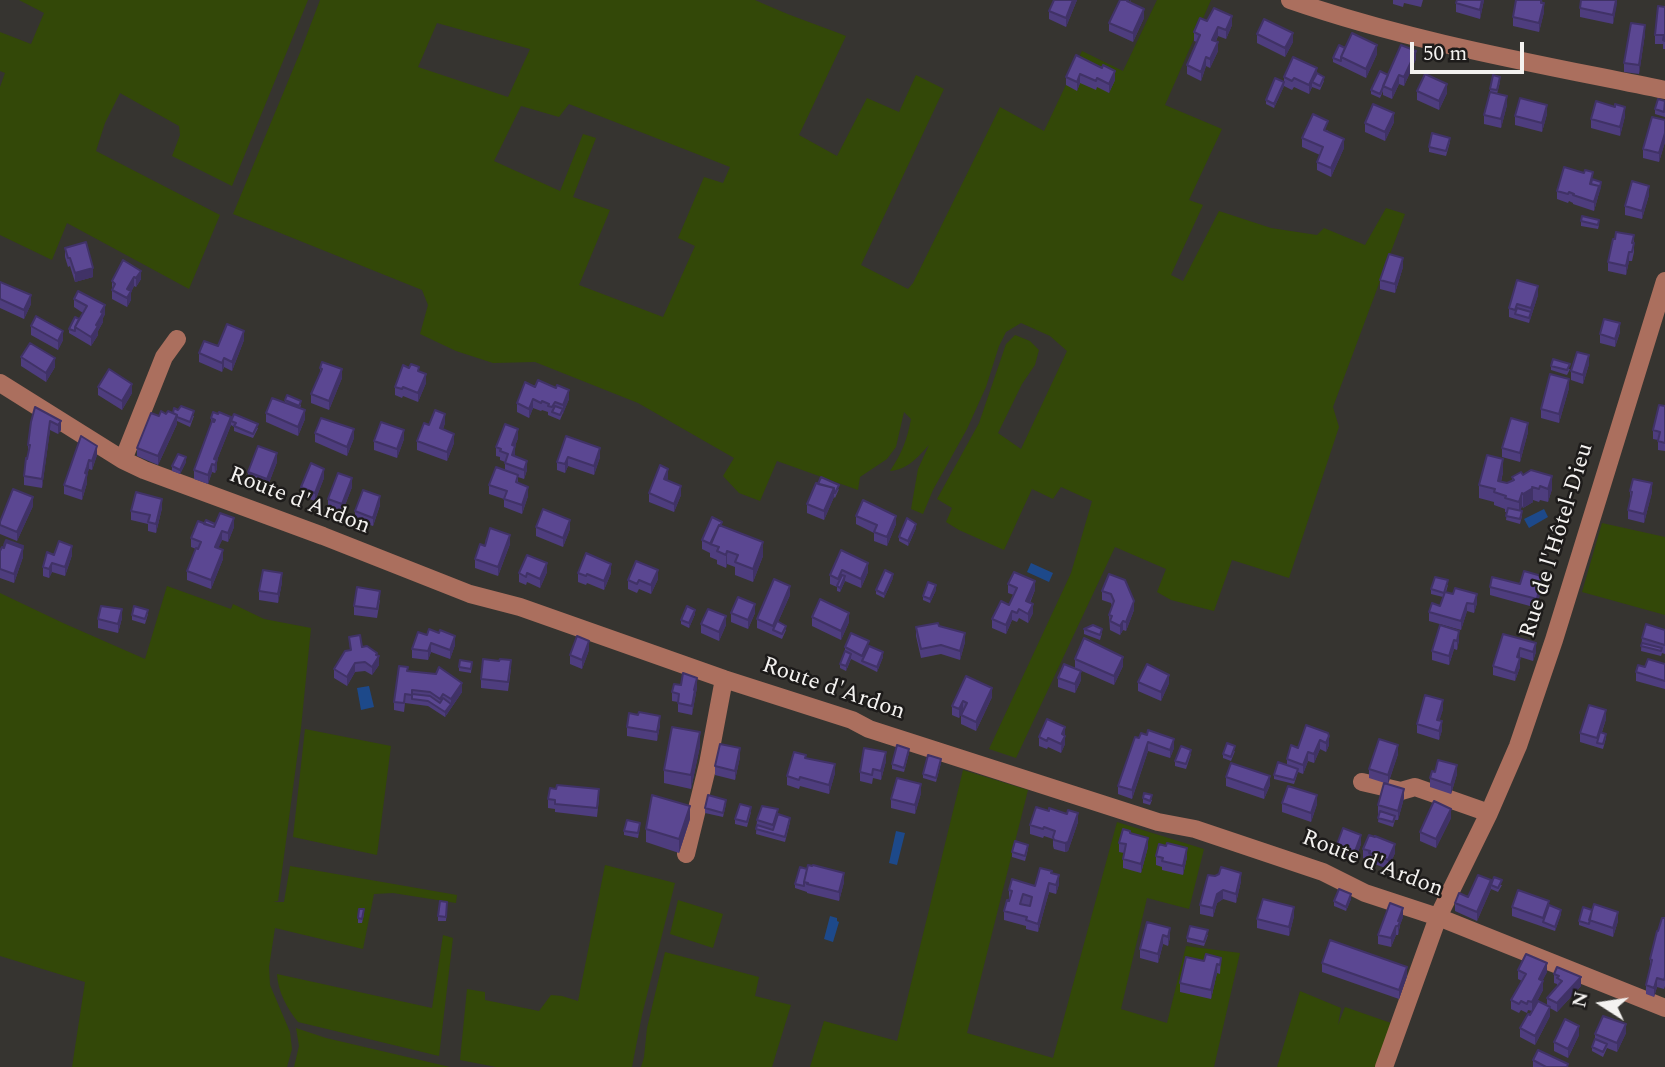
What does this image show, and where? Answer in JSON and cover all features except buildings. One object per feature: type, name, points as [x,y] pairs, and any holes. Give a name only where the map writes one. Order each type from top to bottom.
[{"type":"street","points":[[1290,0],[1329,14],[1422,39],[1665,90]]},
{"type":"street","name":"Rue de l'Hôtel-Dieu","points":[[1384,1067],[1438,917],[1489,813],[1518,746],[1554,640],[1665,281]]},
{"type":"street","points":[[123,460],[164,357],[177,339]]},
{"type":"street","name":"Route d'Ardon","points":[[2,390],[144,470],[470,594],[520,607],[724,679],[852,720],[869,729],[1158,822],[1195,829],[1323,872],[1365,893],[1438,917],[1665,1008]]},
{"type":"street","points":[[686,854],[708,764],[724,679]]},
{"type":"street","points":[[1362,782],[1401,791],[1415,787],[1489,813]]},
{"type":"green space","points":[[19,0],[308,0],[232,186],[172,156],[180,135],[179,126],[120,93],[105,123],[96,151],[220,215],[189,289],[67,223],[52,260],[0,235],[0,87],[5,73],[0,71],[0,32],[31,44],[44,13]]},
{"type":"green space","points":[[320,0],[755,0],[846,36],[799,135],[837,156],[867,98],[899,112],[916,75],[944,89],[861,265],[908,289],[1000,107],[1044,131],[1082,51],[1123,71],[1157,0],[1211,0],[1165,105],[1222,129],[1189,200],[1203,205],[1171,275],[1183,281],[1219,211],[1271,228],[1317,235],[1324,228],[1365,245],[1386,208],[1405,214],[1333,407],[1339,427],[1289,578],[1232,560],[1214,611],[1171,600],[1157,592],[1166,569],[1115,547],[1016,758],[989,749],[1071,573],[1092,501],[1061,487],[1053,499],[1032,489],[1004,550],[946,522],[952,508],[937,499],[979,423],[1006,344],[1015,335],[1030,341],[1039,350],[1035,365],[1022,384],[998,433],[1021,449],[1067,351],[1050,336],[1021,323],[1006,332],[967,429],[933,490],[923,514],[911,509],[918,469],[929,445],[907,465],[890,471],[906,440],[911,419],[904,412],[896,447],[887,459],[860,477],[858,490],[777,461],[760,501],[739,493],[723,476],[734,458],[638,403],[535,362],[493,363],[456,351],[420,334],[428,305],[422,290],[233,214]],"holes":[[[437,23],[530,49],[508,97],[418,67]],[[569,104],[730,167],[723,183],[704,177],[678,238],[695,246],[663,317],[579,285],[610,210],[573,197],[596,138],[583,134],[560,191],[494,161],[521,106],[559,117]]]},
{"type":"green space","points":[[1602,523],[1665,537],[1665,615],[1582,592]]},
{"type":"green space","points":[[167,586],[231,609],[233,604],[264,619],[311,628],[278,901],[273,902],[284,902],[290,866],[457,895],[456,903],[393,893],[374,894],[363,949],[275,928],[269,967],[270,985],[290,1032],[292,1049],[287,1067],[72,1067],[85,982],[0,956],[0,593],[145,659]]},
{"type":"green space","points":[[305,729],[391,746],[377,855],[293,837]]},
{"type":"green space","points":[[963,770],[1028,790],[967,1033],[1053,1058],[1117,822],[1204,849],[1189,909],[1147,898],[1121,1009],[1167,1023],[1186,946],[1240,953],[1214,1067],[810,1067],[824,1021],[897,1041]]},
{"type":"green space","points":[[605,865],[675,883],[632,1067],[496,1067],[460,1060],[467,989],[485,992],[485,1000],[539,1011],[551,995],[578,1001]]},
{"type":"green space","points":[[678,900],[723,914],[713,948],[670,934]]},
{"type":"green space","points":[[443,935],[453,938],[439,1056],[298,1022],[281,993],[277,974],[432,1008]]},
{"type":"green space","points":[[665,952],[759,977],[755,996],[791,1005],[772,1067],[641,1067]]},
{"type":"green space","points":[[1300,991],[1341,1008],[1338,1025],[1345,1007],[1391,1023],[1376,1067],[1277,1067]]},
{"type":"green space","points":[[296,1028],[326,1038],[450,1067],[294,1067],[299,1046]]},
{"type":"water","points":[[1544,509],[1548,517],[1529,528],[1524,519]]},
{"type":"water","points":[[1031,563],[1053,573],[1049,582],[1027,572]]},
{"type":"water","points":[[369,686],[374,707],[361,710],[357,688]]},
{"type":"water","points":[[896,831],[905,833],[897,865],[889,863]]},
{"type":"water","points":[[830,916],[837,918],[839,922],[833,942],[824,939]]}]
